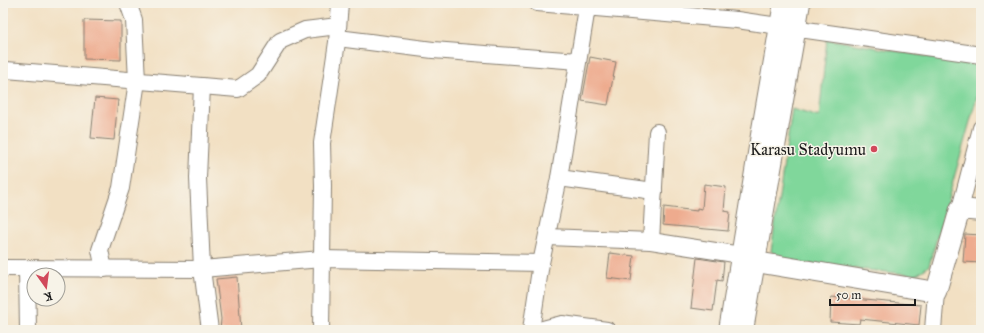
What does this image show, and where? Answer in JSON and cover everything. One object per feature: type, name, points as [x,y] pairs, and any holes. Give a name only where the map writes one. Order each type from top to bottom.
[{"type":"main road","points":[[784,3],[788,27]]},
{"type":"main road","points":[[743,330],[749,258],[788,27],[800,3]]},
{"type":"main road","points":[[749,258],[936,292],[960,209],[981,211]]},
{"type":"main road","points":[[729,330],[749,258]]},
{"type":"street","points":[[104,269],[100,250],[121,188],[137,81],[134,20],[128,3]]},
{"type":"street","points":[[321,330],[323,186],[322,143],[338,32],[340,3]]},
{"type":"street","points":[[537,3],[587,8],[640,7],[981,55]]},
{"type":"street","points":[[531,330],[542,263],[559,178],[587,8]]},
{"type":"street","points":[[6,70],[238,89],[258,75],[280,41],[305,30],[338,32],[433,50],[578,61]]},
{"type":"street","points":[[202,86],[198,178],[202,269],[210,330]]},
{"type":"street","points":[[960,209],[981,128]]},
{"type":"street","points":[[651,241],[657,132]]},
{"type":"street","points":[[559,178],[654,191]]},
{"type":"street","points":[[547,237],[651,241],[749,258]]},
{"type":"street","points":[[66,269],[202,269],[322,259],[542,263]]},
{"type":"street","points":[[3,268],[26,269]]},
{"type":"street","points":[[933,330],[936,292]]},
{"type":"street","points":[[28,307],[28,330]]},
{"type":"street","points":[[540,330],[562,324],[607,330]]},
{"type":"green space","name":"Karasu Stadyumu","points":[[827,39],[981,66],[981,83],[929,266],[916,275],[780,261],[771,251],[792,109],[819,117]]},
{"type":"building","points":[[84,20],[121,21],[121,60],[84,59]]},
{"type":"building","points":[[590,57],[616,62],[608,105],[582,101]]},
{"type":"building","points":[[95,98],[118,100],[114,140],[91,138]]},
{"type":"building","points":[[704,184],[726,187],[724,211],[730,212],[728,231],[663,225],[664,207],[697,211],[697,208],[702,209]]},
{"type":"building","points":[[965,234],[981,235],[981,263],[963,262]]},
{"type":"building","points":[[610,253],[634,256],[631,281],[607,278]]},
{"type":"building","points":[[697,258],[724,262],[722,281],[717,280],[713,311],[691,308]]},
{"type":"building","points":[[237,277],[241,330],[220,330],[221,319],[216,279]]},
{"type":"building","points":[[831,297],[921,305],[919,325],[860,319],[859,324],[830,322]]},
{"type":"place","name":"Karasu Stadyumu","points":[[874,149]]}]
